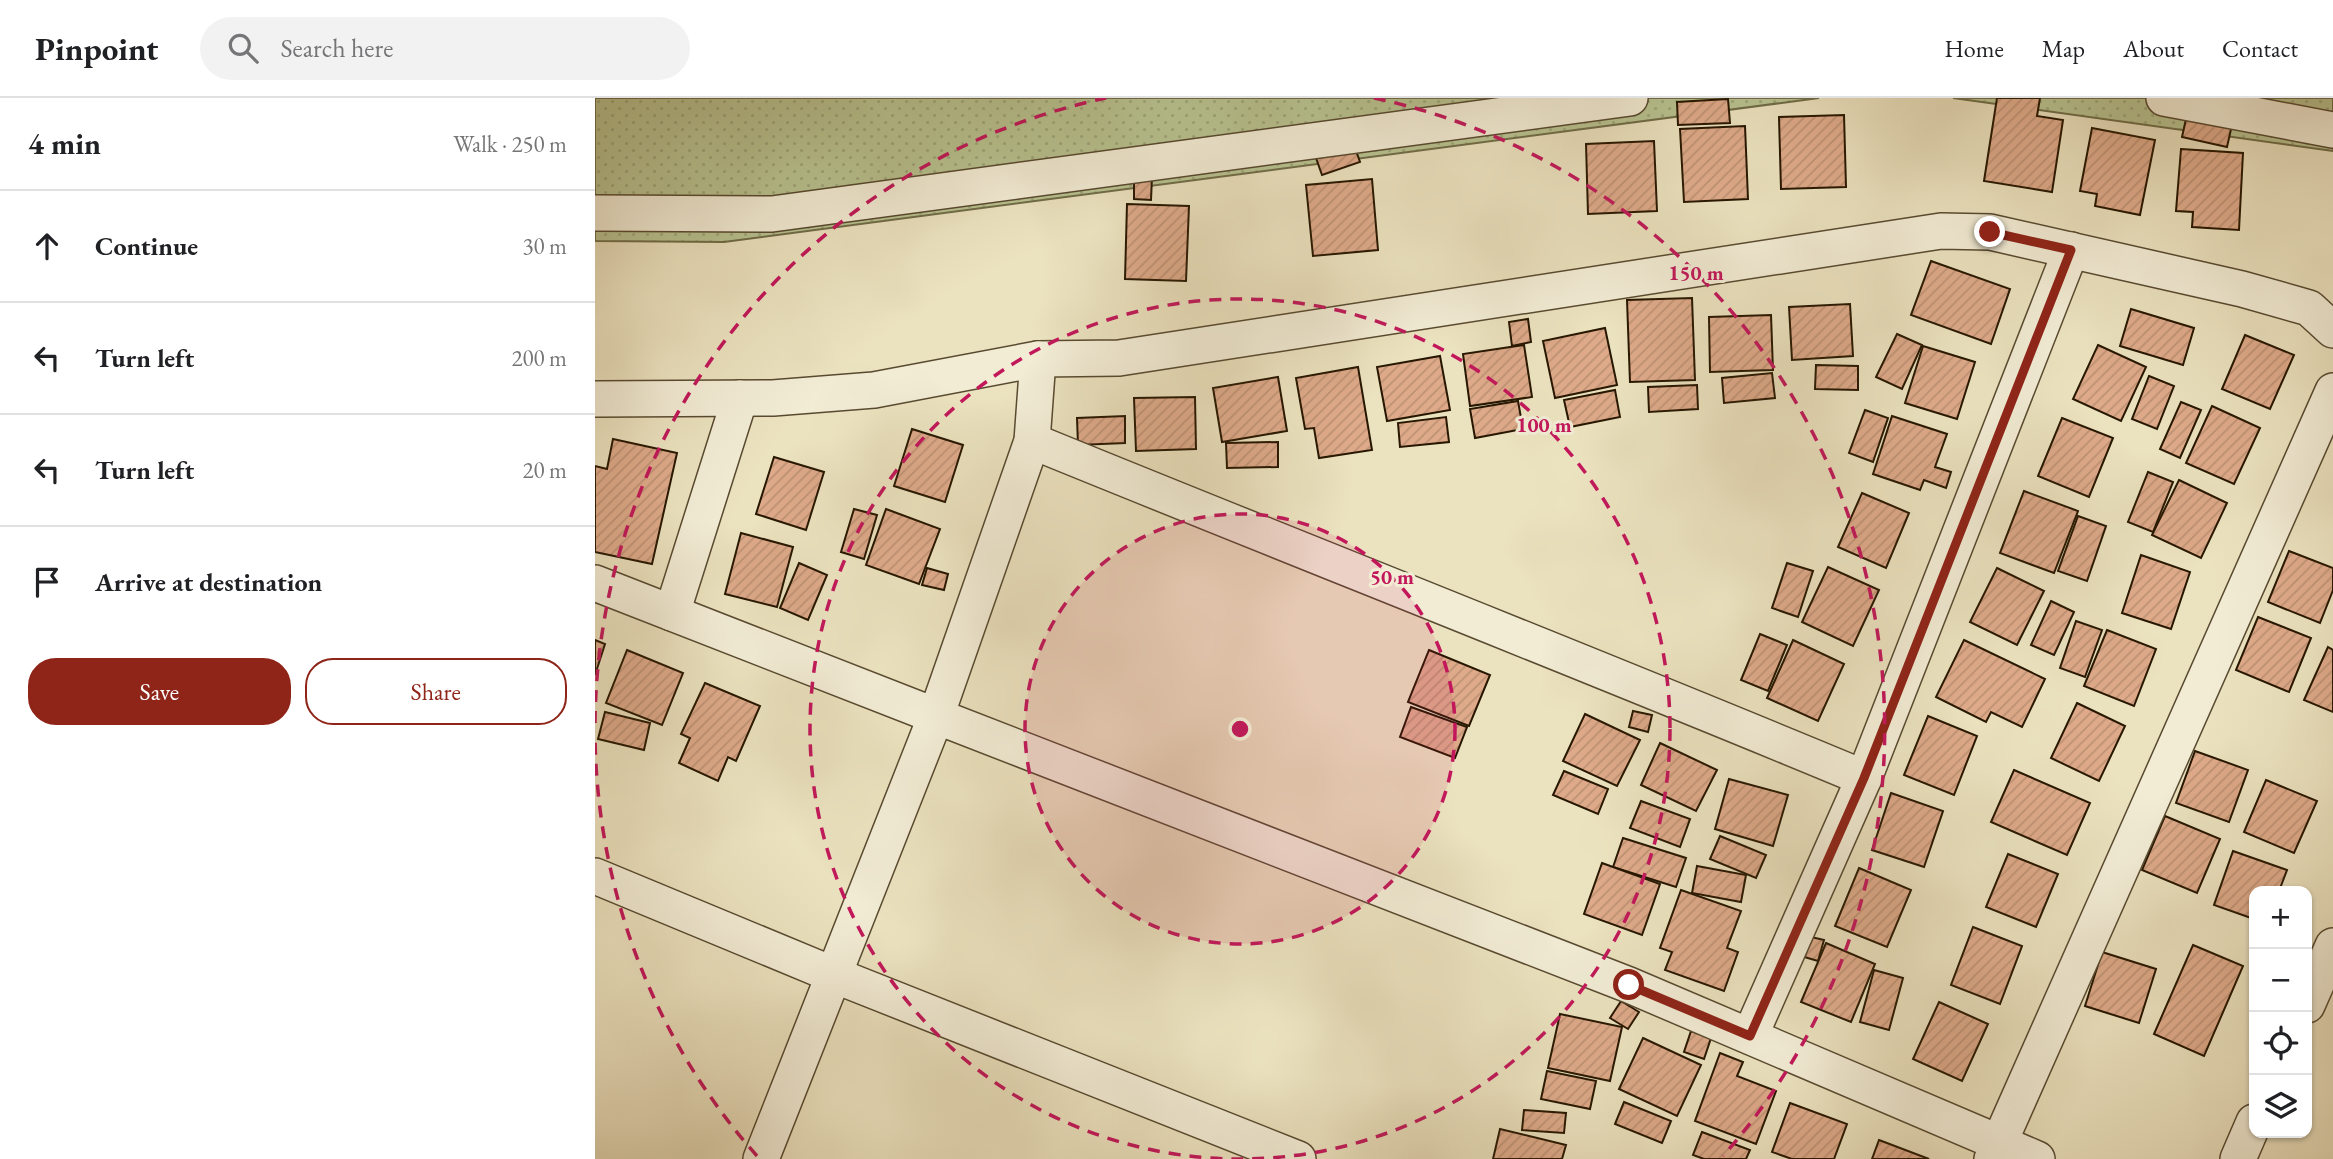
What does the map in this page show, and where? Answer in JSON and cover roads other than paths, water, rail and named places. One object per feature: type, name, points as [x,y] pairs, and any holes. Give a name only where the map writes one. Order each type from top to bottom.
[{"type":"street","points":[[595,213],[772,214],[1630,98]]},
{"type":"street","points":[[2164,98],[2333,130]]},
{"type":"street","points":[[595,399],[773,398],[874,390],[1038,359],[1119,358],[1941,231],[1990,232],[2242,289],[2309,308],[2333,330]]},
{"type":"street","points":[[1750,1036],[1864,778],[2071,250]]},
{"type":"street","points":[[761,1159],[936,716],[1033,441],[1038,359]]},
{"type":"street","points":[[1995,1151],[2333,391]]},
{"type":"street","points":[[672,613],[740,398]]},
{"type":"street","points":[[1033,441],[1342,567],[1604,669],[1864,778]]},
{"type":"street","points":[[595,583],[1629,985],[1750,1036],[1995,1151],[2037,1159]]},
{"type":"street","points":[[595,876],[834,975],[1298,1159]]},
{"type":"street","points":[[2312,994],[2333,946]]},
{"type":"street","points":[[2238,1159],[2249,1134]]}]
